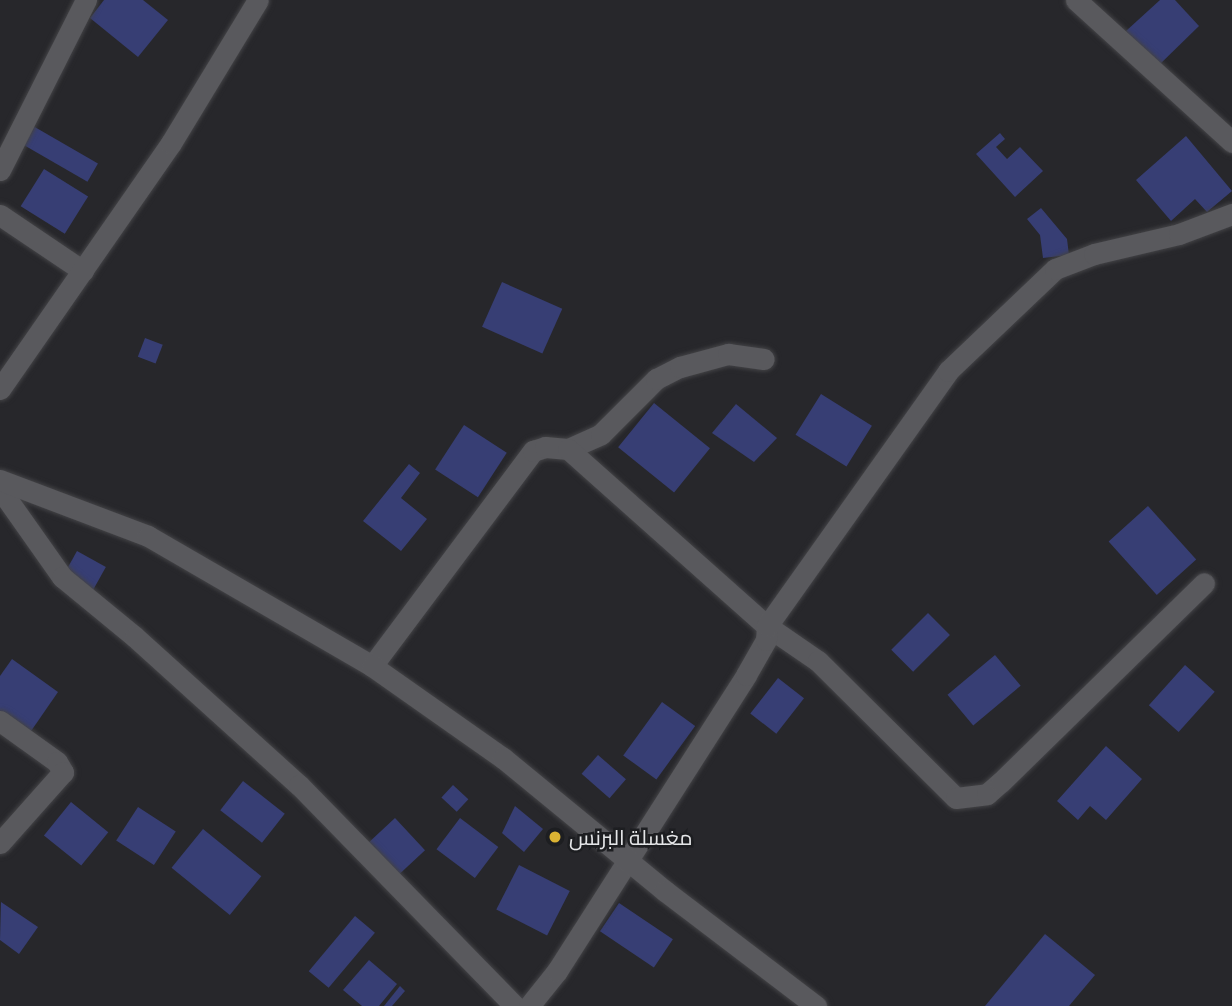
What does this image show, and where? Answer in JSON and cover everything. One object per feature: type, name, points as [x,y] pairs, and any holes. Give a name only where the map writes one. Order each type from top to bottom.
[{"type":"street","points":[[0,170],[86,0]]},
{"type":"street","points":[[0,389],[219,69],[258,0]]},
{"type":"street","points":[[1076,0],[1232,142]]},
{"type":"street","points":[[529,1006],[557,971],[625,858],[761,652],[767,626],[948,371],[1032,286],[1068,262],[1179,234],[1232,214]]},
{"type":"street","points":[[0,215],[83,271]]},
{"type":"street","points":[[372,666],[533,450],[568,449],[601,433],[656,379],[680,367],[728,354],[764,359]]},
{"type":"street","points":[[568,449],[767,626],[818,661],[956,798],[970,799],[987,794],[1001,782],[1203,583]]},
{"type":"street","points":[[0,480],[148,536],[372,666],[503,758],[625,858],[816,1006]]},
{"type":"street","points":[[0,488],[62,577],[299,785],[491,998],[514,1006]]},
{"type":"street","points":[[0,721],[57,762],[63,772],[0,843]]},
{"type":"building","points":[[104,0],[143,0],[168,20],[138,57],[90,18]]},
{"type":"building","points":[[1160,0],[1175,0],[1199,26],[1157,67],[1126,31]]},
{"type":"building","points":[[33,126],[98,164],[87,182],[23,144]]},
{"type":"building","points":[[1000,133],[1005,139],[996,147],[1007,159],[1020,147],[1043,171],[1015,197],[976,154]]},
{"type":"building","points":[[1186,136],[1232,191],[1207,212],[1195,199],[1171,221],[1136,180]]},
{"type":"building","points":[[44,169],[88,197],[65,234],[21,206]]},
{"type":"building","points":[[1041,208],[1067,239],[1069,255],[1043,258],[1040,235],[1027,219]]},
{"type":"building","points":[[502,282],[562,309],[542,354],[482,327]]},
{"type":"building","points":[[145,338],[163,345],[156,363],[138,357]]},
{"type":"building","points":[[821,394],[872,426],[846,467],[796,435]]},
{"type":"building","points":[[654,403],[710,448],[674,493],[618,447]]},
{"type":"building","points":[[736,404],[777,438],[754,462],[712,433]]},
{"type":"building","points":[[464,425],[507,453],[478,497],[435,469]]},
{"type":"building","points":[[409,464],[420,473],[401,498],[427,519],[401,551],[363,521]]},
{"type":"building","points":[[1148,506],[1196,560],[1157,595],[1109,541]]},
{"type":"building","points":[[77,551],[106,567],[93,591],[64,575]]},
{"type":"building","points":[[928,613],[950,635],[913,672],[891,650]]},
{"type":"building","points":[[995,655],[1021,686],[973,725],[948,695]]},
{"type":"building","points":[[12,659],[58,692],[29,734],[0,713],[0,676]]},
{"type":"building","points":[[1185,665],[1215,692],[1179,732],[1149,705]]},
{"type":"building","points":[[778,678],[804,698],[776,734],[750,713]]},
{"type":"building","points":[[662,702],[695,726],[656,779],[623,755]]},
{"type":"building","points":[[1106,746],[1142,779],[1106,820],[1090,806],[1078,820],[1057,801]]},
{"type":"building","points":[[598,755],[626,779],[610,798],[582,774]]},
{"type":"building","points":[[243,781],[285,814],[262,843],[220,810]]},
{"type":"building","points":[[453,785],[468,799],[457,812],[441,797]]},
{"type":"building","points":[[71,802],[108,832],[81,866],[44,835]]},
{"type":"building","points":[[515,806],[543,829],[524,852],[502,833]]},
{"type":"building","points":[[138,807],[176,832],[154,865],[116,841]]},
{"type":"building","points":[[395,818],[425,850],[396,877],[366,845]]},
{"type":"building","points":[[460,818],[498,847],[475,878],[437,849]]},
{"type":"building","points":[[203,829],[261,876],[230,915],[172,868]]},
{"type":"building","points":[[519,865],[570,891],[547,935],[496,910]]},
{"type":"building","points":[[1,902],[38,927],[19,954],[0,940]]},
{"type":"building","points":[[619,903],[673,939],[654,968],[600,931]]},
{"type":"building","points":[[355,916],[375,933],[329,988],[309,971]]},
{"type":"building","points":[[1045,934],[1095,975],[1069,1006],[985,1006]]},
{"type":"building","points":[[369,960],[397,984],[379,1006],[362,1006],[343,990]]},
{"type":"building","points":[[400,986],[405,991],[392,1006],[384,1006]]},
{"type":"place","name":"مغسلة البرنس","points":[[555,837]]}]
